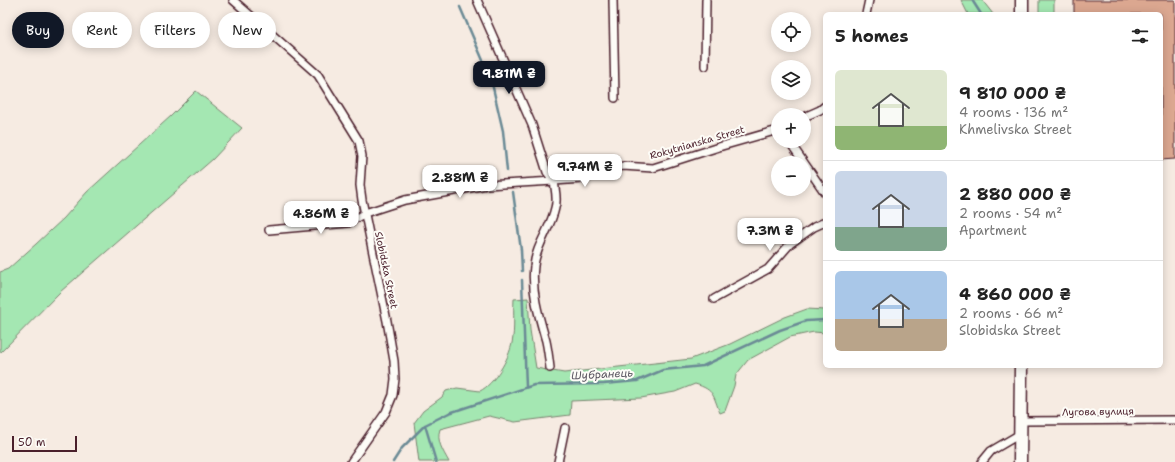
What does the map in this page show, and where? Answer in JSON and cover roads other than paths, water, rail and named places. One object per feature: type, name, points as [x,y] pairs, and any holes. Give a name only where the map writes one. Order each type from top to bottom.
[{"type":"highway","points":[[1022,0],[1022,12]]},
{"type":"highway","points":[[1020,462],[1021,368]]},
{"type":"street","name":"Slobidska Street","points":[[233,0],[318,76],[359,141],[362,156],[360,186],[387,321],[394,361],[395,379],[394,395],[386,412],[351,462]]},
{"type":"street","points":[[477,0],[532,126],[547,172],[554,181],[556,208],[543,236],[534,264],[533,278],[539,319],[546,342],[550,368]]},
{"type":"street","points":[[613,0],[615,98]]},
{"type":"street","points":[[705,66],[706,0]]},
{"type":"street","points":[[866,12],[869,0]]},
{"type":"street","points":[[811,114],[823,108]]},
{"type":"street","name":"Rokytnianska Street","points":[[269,230],[348,223],[365,213],[405,200],[487,185],[582,179],[603,171],[623,166],[653,168],[771,132]]},
{"type":"street","points":[[795,148],[823,190]]},
{"type":"street","points":[[714,299],[768,269],[790,244],[814,227],[823,223]]},
{"type":"street","name":"Лугова вулиця","points":[[1021,421],[1175,420]]},
{"type":"street","points":[[558,462],[565,428]]},
{"type":"street","points":[[982,462],[991,451],[1020,434]]},
{"type":"waterway","name":"Шубранець","points":[[972,0],[980,12]]},
{"type":"waterway","points":[[460,7],[491,79],[503,131],[507,171]]},
{"type":"waterway","points":[[513,192],[521,250],[522,271]]},
{"type":"waterway","points":[[522,280],[526,387]]},
{"type":"waterway","name":"Шубранець","points":[[393,462],[402,448],[425,425],[449,413],[534,385],[604,384],[637,381],[663,370],[703,366],[780,330],[806,321],[823,320]]},
{"type":"waterway","points":[[425,425],[436,462]]}]
